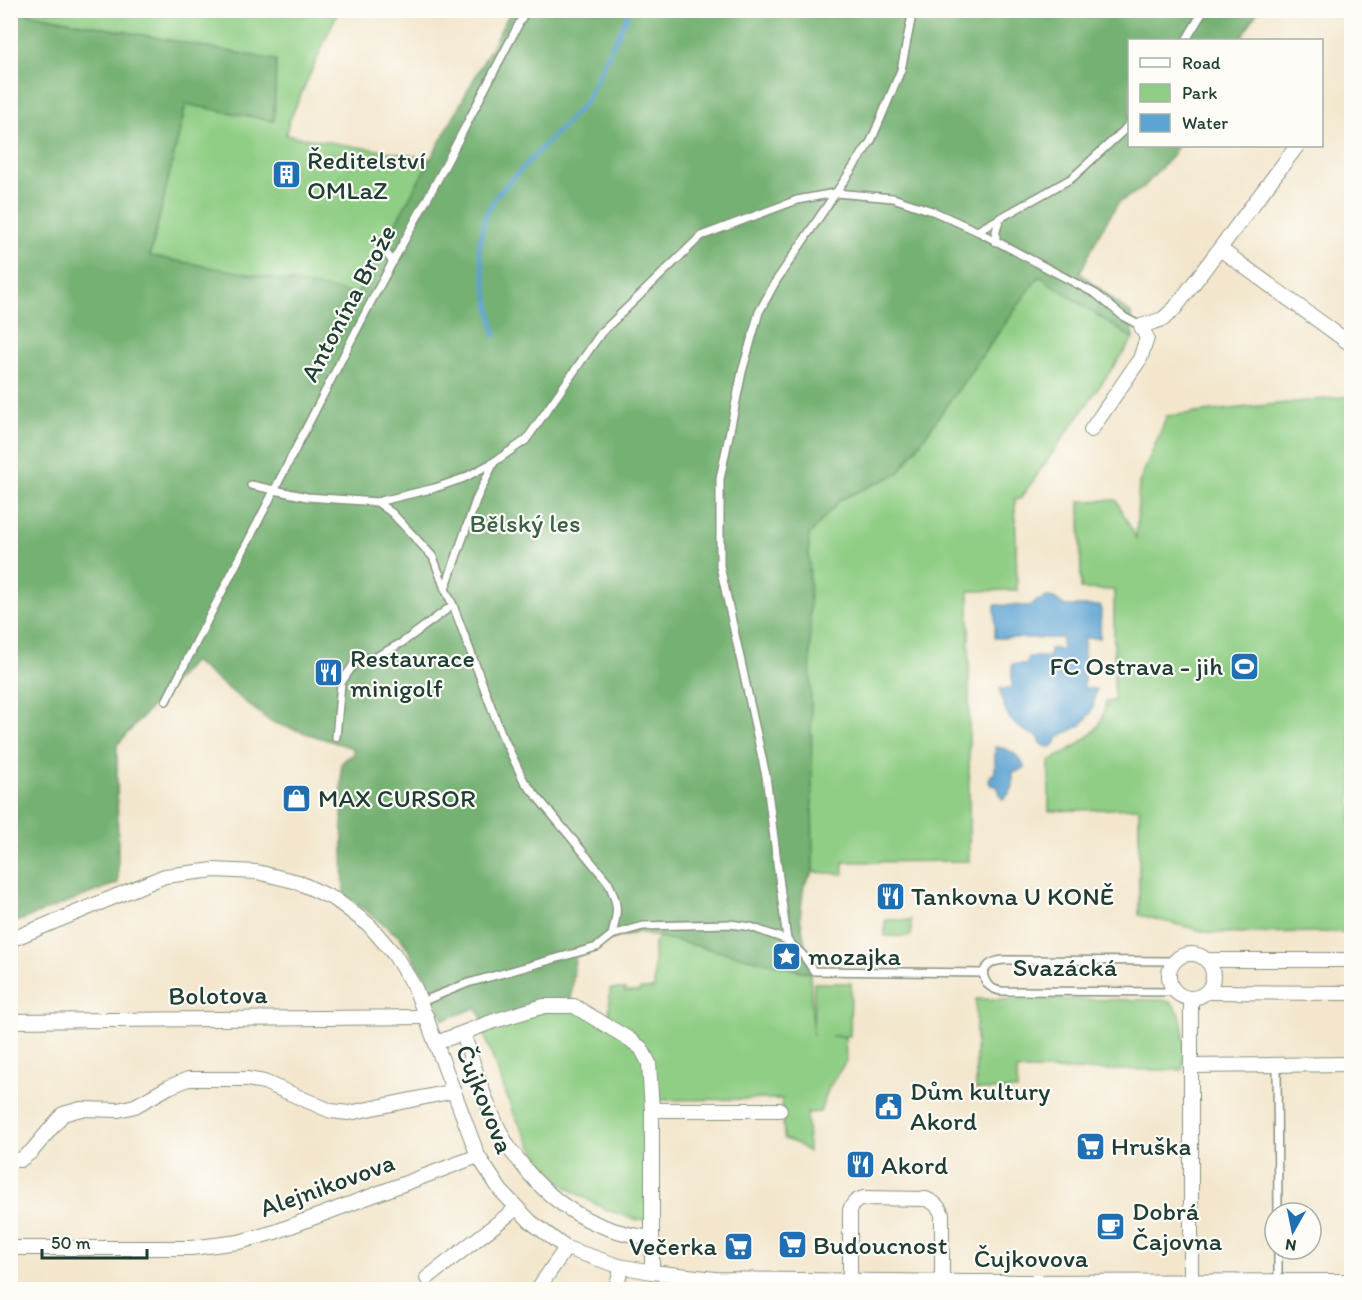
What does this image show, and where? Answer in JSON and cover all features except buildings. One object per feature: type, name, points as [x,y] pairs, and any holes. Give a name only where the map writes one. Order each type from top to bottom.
[{"type":"street","points":[[1091,430],[1140,359],[1146,338],[1141,326],[1163,319],[1175,308],[1296,147]]},
{"type":"street","points":[[1220,249],[1352,345]]},
{"type":"street","name":"Čujkovova","points":[[10,940],[165,876],[214,870],[257,872],[298,882],[336,900],[369,925],[394,954],[415,988],[478,1156],[501,1191],[531,1222],[566,1248],[622,1267],[652,1272],[692,1283],[716,1279],[850,1285],[1278,1286],[1352,1281]]},
{"type":"street","points":[[1189,954],[1202,956],[1207,960],[1214,976],[1207,992],[1197,998],[1186,998],[1176,992],[1169,976],[1169,971],[1175,961],[1189,954]]},
{"type":"street","points":[[1207,960],[1352,960]]},
{"type":"street","points":[[1207,992],[1352,993]]},
{"type":"street","points":[[1188,1285],[1191,998]]},
{"type":"street","name":"Čujkovova","points":[[436,1043],[494,1021],[544,1006],[574,1006],[641,1048],[650,1064],[652,1272]]},
{"type":"street","name":"Bolotova","points":[[10,1021],[427,1017]]},
{"type":"street","points":[[463,1033],[487,1101],[505,1139],[536,1182],[568,1210],[605,1228],[652,1238]]},
{"type":"street","points":[[1191,1066],[1352,1064]]},
{"type":"street","points":[[10,1160],[20,1160],[31,1152],[63,1114],[81,1110],[118,1110],[135,1106],[188,1079],[247,1079],[264,1082],[331,1111],[349,1113],[454,1091]]},
{"type":"street","points":[[652,1110],[780,1110]]},
{"type":"street","name":"Alejnikovova","points":[[10,1248],[191,1248],[239,1242],[275,1232],[478,1156]]},
{"type":"street","points":[[850,1285],[850,1210],[853,1204],[864,1198],[922,1198],[935,1203],[942,1214],[942,1286]]},
{"type":"street","points":[[428,1278],[517,1209]]},
{"type":"street","points":[[537,1290],[566,1248]]},
{"type":"street","points":[[615,1290],[622,1267]]},
{"type":"lane","name":"Antonína Brože","points":[[166,701],[373,298],[526,10]]},
{"type":"lane","points":[[787,940],[765,776],[720,566],[720,479],[742,372],[759,312],[776,281],[872,141],[901,70],[913,10]]},
{"type":"lane","points":[[1187,39],[1204,10]]},
{"type":"lane","points":[[977,231],[1072,178],[1128,125]]},
{"type":"lane","points":[[251,485],[308,497],[377,502],[435,488],[464,478],[494,462],[526,440],[601,333],[701,236],[797,200],[835,193],[893,198],[935,212],[977,231],[1096,294],[1141,326]]},
{"type":"lane","points":[[996,242],[996,231],[1000,218]]},
{"type":"lane","points":[[382,248],[393,262]]},
{"type":"lane","points":[[446,589],[476,500],[494,462]]},
{"type":"lane","points":[[377,502],[392,513],[433,557],[501,733],[524,781],[608,882],[616,899],[616,918],[612,935]]},
{"type":"lane","points":[[336,737],[341,683],[358,658],[374,658],[403,642],[453,605]]},
{"type":"lane","points":[[421,1002],[468,982],[597,947],[612,935],[643,926],[730,924],[751,927],[787,940],[814,971],[983,973]]},
{"type":"lane","name":"Svazácká","points":[[1175,961],[1004,960],[989,964],[983,973],[987,985],[1001,991],[1176,992]]},
{"type":"lane","points":[[1278,1064],[1278,1201]]},
{"type":"lane","points":[[1278,1261],[1278,1286]]},
{"type":"green space","points":[[11,11],[338,11],[288,124],[286,135],[432,159],[357,295],[150,256],[186,104],[274,121],[20,12],[11,71]]},
{"type":"green space","name":"Bělský les","points":[[511,11],[1258,11],[1241,39],[1128,39],[1128,147],[1177,147],[1142,189],[1119,202],[1100,232],[1080,273],[1131,314],[1133,339],[1039,276],[898,474],[841,499],[809,535],[813,872],[804,885],[800,917],[810,973],[639,932],[599,943],[575,957],[571,1001],[483,1021],[476,1008],[443,1020],[426,979],[401,938],[344,894],[341,764],[348,757],[353,756],[353,748],[271,722],[193,661],[117,745],[118,883],[11,924],[10,71],[20,12],[276,60],[274,121],[186,104],[150,256],[357,294]]},
{"type":"green space","points":[[1039,276],[1133,339],[1020,499],[1015,499],[1017,590],[969,591],[969,861],[843,862],[844,874],[813,872],[808,535],[841,499],[898,474]]},
{"type":"green space","name":"FC Ostrava - jih","points":[[1351,396],[1351,932],[1210,933],[1139,915],[1139,808],[1049,811],[1049,761],[1090,735],[1100,722],[1106,702],[1114,701],[1114,590],[1081,589],[1080,501],[1116,500],[1136,538],[1139,483],[1167,416]]},
{"type":"green space","points":[[885,920],[911,920],[911,936],[885,936]]},
{"type":"green space","points":[[660,937],[810,973],[813,1035],[814,983],[851,983],[850,1036],[831,1036],[845,1037],[846,1061],[829,1087],[820,1112],[807,1113],[808,1152],[798,1144],[784,1139],[782,1099],[652,1100],[652,1220],[638,1220],[606,1210],[566,1187],[537,1155],[513,1113],[481,1026],[574,1006],[609,1027],[610,989],[640,992],[640,989],[654,989],[654,943]]},
{"type":"green space","points":[[976,999],[1167,1001],[1177,1009],[1183,1025],[1183,1070],[1017,1070],[1017,1090],[976,1090]]},
{"type":"water","points":[[1047,597],[1054,598],[1065,606],[1101,606],[1100,638],[1084,638],[1084,688],[1096,689],[1093,708],[1081,725],[1058,737],[1055,744],[1050,747],[1042,744],[1039,737],[1022,729],[1011,720],[1004,707],[1000,689],[1012,689],[1012,664],[1027,664],[1028,657],[1049,657],[1050,649],[1062,649],[1062,638],[995,638],[995,605],[1031,606]]},
{"type":"water","points":[[995,747],[1013,753],[1025,768],[1012,773],[1012,788],[1009,794],[1002,799],[997,786],[989,782],[990,776],[995,773]]},
{"type":"waterway","points":[[496,196],[585,103],[630,10]]},
{"type":"waterway","points":[[494,200],[485,216],[479,248],[495,336]]},
{"type":"place","name":"Ředitelství OMLaZ","points":[[286,175]]},
{"type":"place","name":"FC Ostrava - jih","points":[[1244,666]]},
{"type":"place","name":"Restaurace minigolf","points":[[329,673]]},
{"type":"place","name":"MAX CURSOR","points":[[297,798]]},
{"type":"place","name":"Tankovna U KONĚ","points":[[890,896]]},
{"type":"place","name":"mozajka","points":[[787,956]]},
{"type":"place","name":"Dům kultury Akord","points":[[889,1106]]},
{"type":"place","name":"Hruška","points":[[1090,1146]]},
{"type":"place","name":"Akord","points":[[860,1165]]},
{"type":"place","name":"Dobrá Čajovna","points":[[1111,1226]]},
{"type":"place","name":"Budoucnost","points":[[792,1245]]},
{"type":"place","name":"Večerka","points":[[738,1246]]}]
